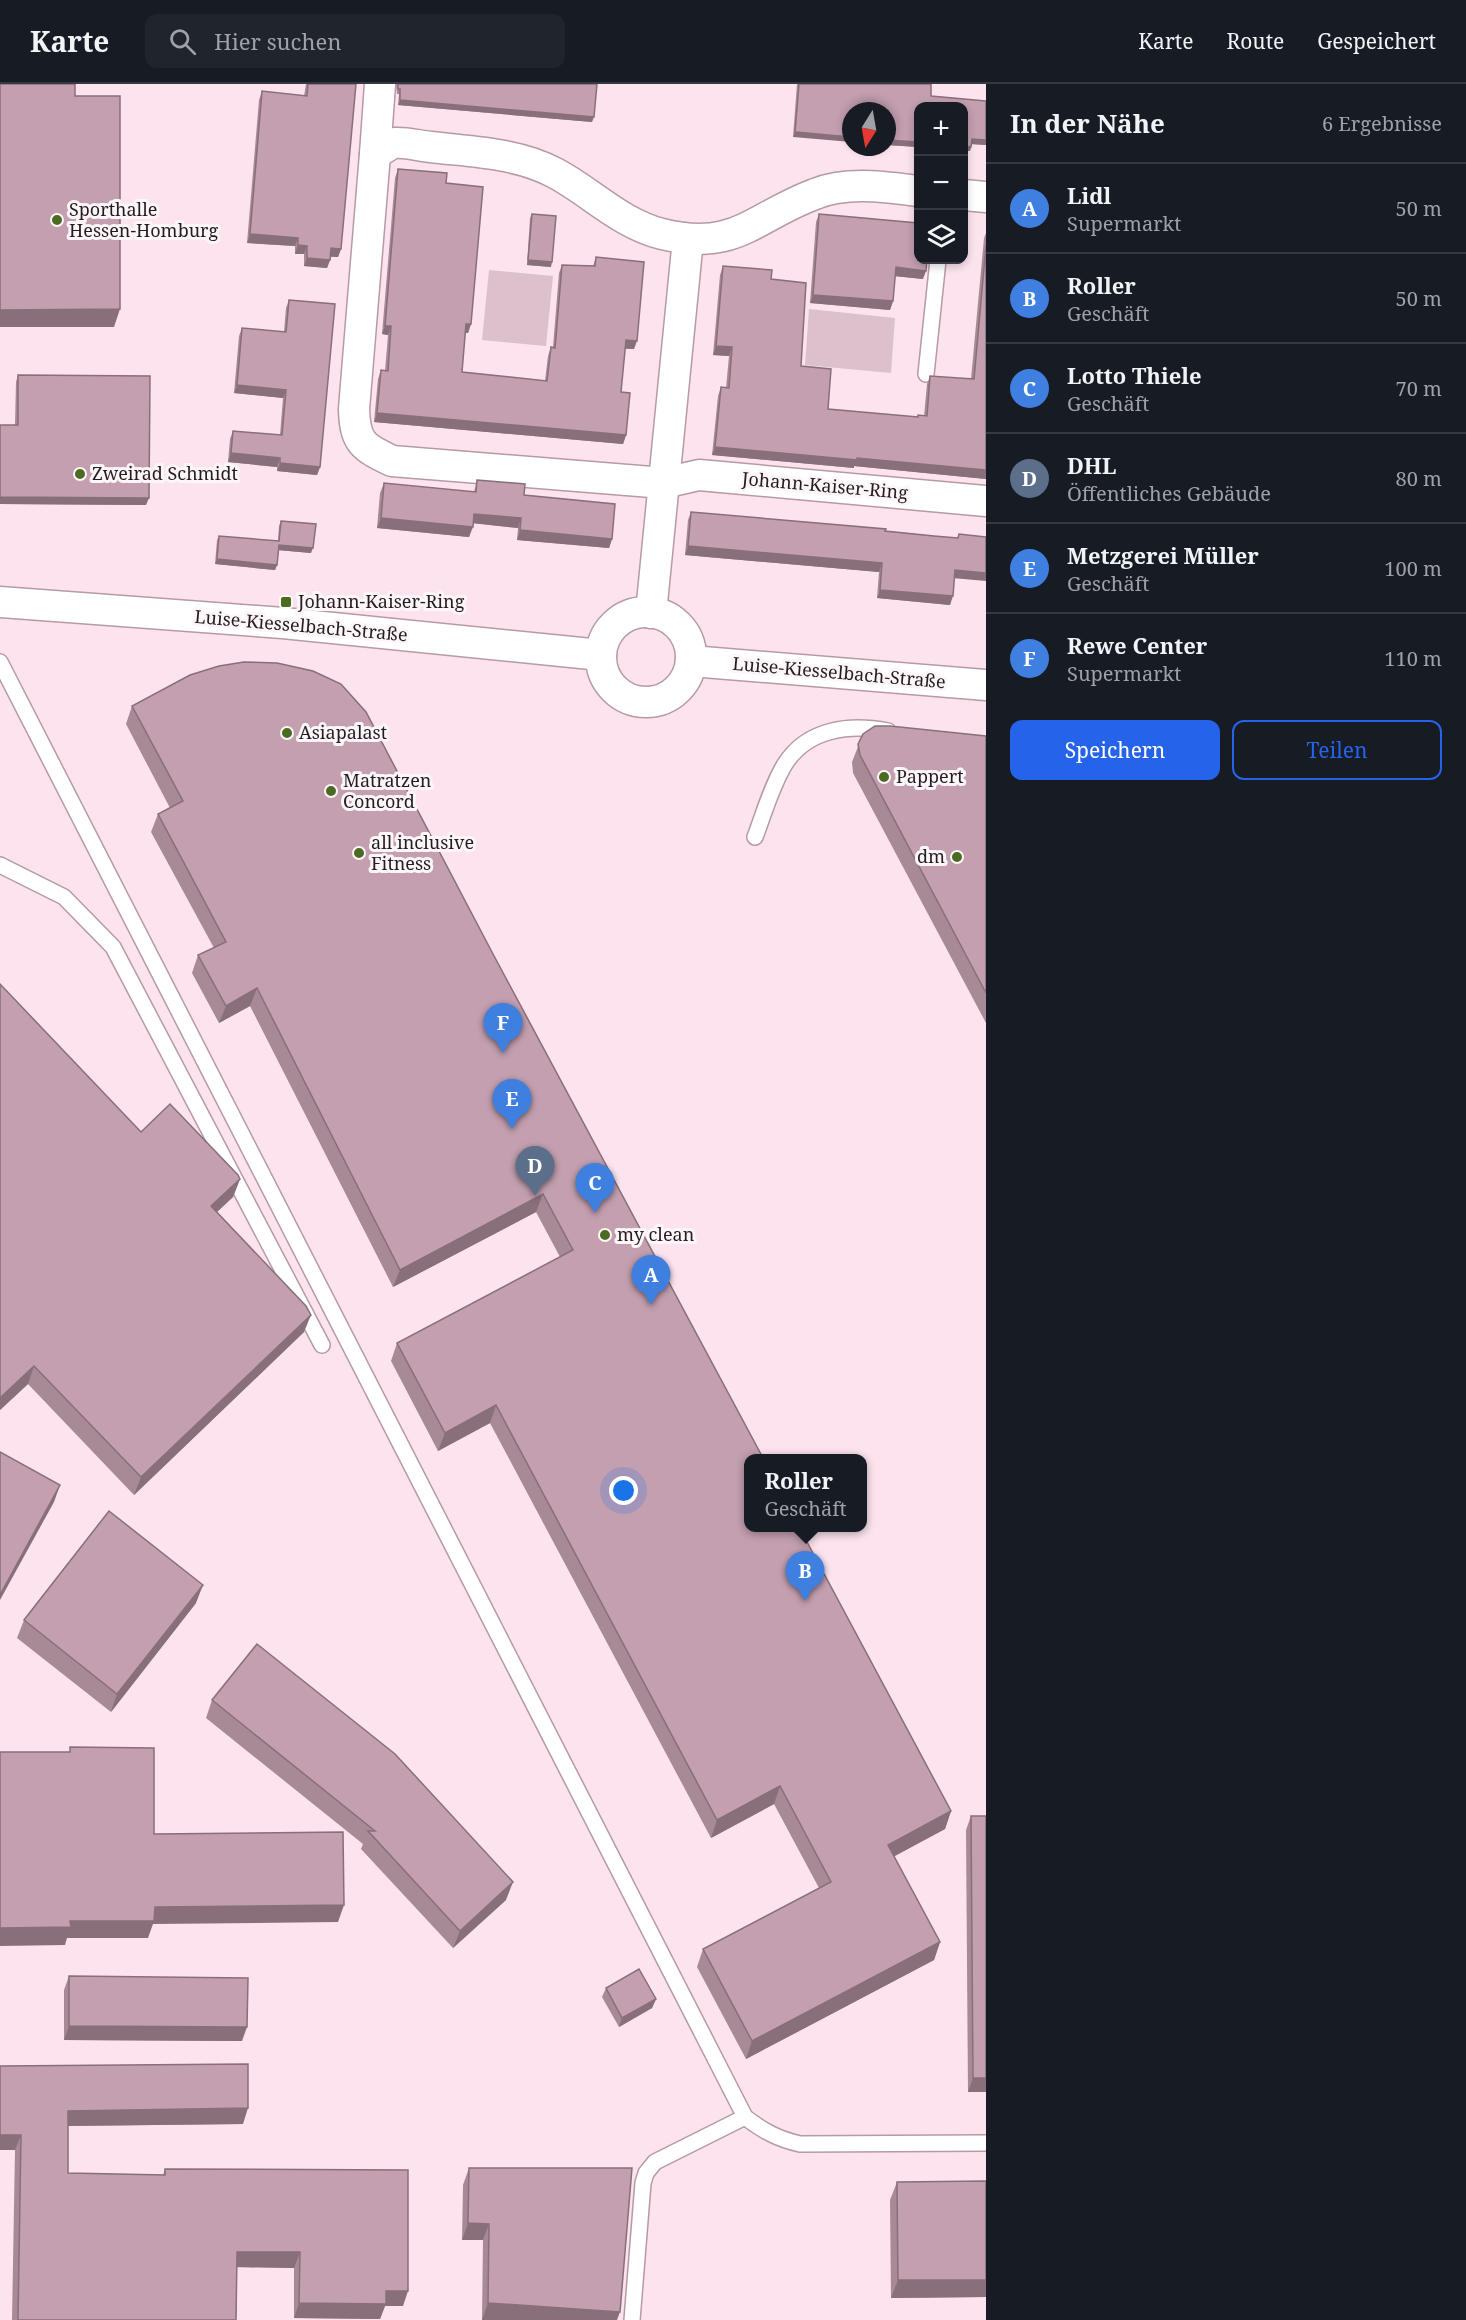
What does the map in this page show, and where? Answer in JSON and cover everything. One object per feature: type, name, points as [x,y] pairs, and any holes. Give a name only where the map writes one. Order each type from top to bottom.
[{"type":"street","name":"Johann-Kaiser-Ring","points":[[380,84],[354,409],[355,428],[359,440],[373,452],[392,461],[664,483],[699,475],[986,501]]},
{"type":"street","points":[[375,154],[394,143],[501,155],[522,160],[555,173],[633,223],[660,234],[688,239],[709,240],[731,236],[815,194],[834,189],[876,186],[914,190]]},
{"type":"street","points":[[968,195],[986,197]]},
{"type":"street","points":[[651,613],[688,239]]},
{"type":"street","name":"Luise-Kiesselbach-Straße","points":[[0,602],[283,623],[601,655]]},
{"type":"street","points":[[637,613],[651,613],[668,618],[681,628],[689,644],[691,661],[688,674],[675,692],[656,701],[642,702],[628,698],[608,681],[601,655],[605,640],[612,628],[623,618],[637,613]]},
{"type":"street","name":"Luise-Kiesselbach-Straße","points":[[691,661],[986,685]]},
{"type":"lane","points":[[926,374],[938,264]]},
{"type":"lane","points":[[0,662],[745,2117],[764,2132],[782,2140],[800,2144],[986,2143]]},
{"type":"lane","points":[[755,837],[784,765],[798,748],[820,734],[841,728],[885,730],[903,735]]},
{"type":"lane","points":[[0,865],[64,897],[113,947],[322,1345]]},
{"type":"lane","points":[[632,2320],[643,2183],[646,2173],[655,2162],[745,2117]]},
{"type":"shaded area","points":[[489,270],[553,276],[546,346],[482,340]]},
{"type":"shaded area","points":[[809,309],[895,318],[891,373],[805,365]]},
{"type":"building","name":"Sporthalle Hessen-Homburg","points":[[0,84],[75,84],[75,96],[120,96],[120,309],[0,310]]},
{"type":"building","points":[[308,84],[356,84],[341,249],[331,248],[330,260],[307,258],[307,246],[298,245],[298,238],[250,234],[262,91],[307,96]]},
{"type":"building","points":[[398,84],[597,84],[594,117],[400,100]]},
{"type":"building","points":[[799,84],[931,84],[931,96],[986,101],[986,140],[972,139],[971,147],[968,147],[968,102],[914,102],[914,142],[896,141],[896,102],[842,102],[842,136],[795,132]]},
{"type":"building","points":[[398,169],[447,173],[446,183],[483,187],[471,324],[466,324],[462,372],[547,381],[551,347],[555,348],[562,265],[595,266],[596,257],[644,262],[637,341],[626,340],[621,392],[630,393],[626,435],[377,413],[381,370],[388,371],[391,326],[385,326]]},
{"type":"building","points":[[532,214],[556,216],[552,262],[528,260]]},
{"type":"building","points":[[819,214],[914,223],[914,264],[927,264],[926,271],[896,267],[893,301],[813,295]]},
{"type":"building","points":[[986,246],[986,470],[715,447],[721,387],[729,388],[732,347],[716,346],[723,266],[772,270],[771,279],[806,283],[801,366],[831,369],[828,409],[918,417],[918,415],[927,416],[930,376],[974,379]]},
{"type":"building","points":[[289,300],[335,304],[320,467],[280,463],[280,458],[231,453],[233,431],[282,435],[286,390],[237,385],[242,328],[286,332]]},
{"type":"building","points":[[18,375],[150,376],[149,498],[0,497],[0,425],[18,425]]},
{"type":"building","points":[[477,480],[525,484],[524,495],[615,504],[612,539],[520,530],[521,518],[474,514],[473,527],[381,518],[384,483],[476,492]]},
{"type":"building","points":[[691,512],[886,529],[885,531],[934,536],[958,538],[959,534],[986,537],[986,573],[955,570],[953,596],[880,590],[882,563],[688,546]]},
{"type":"building","points":[[281,521],[316,524],[313,548],[279,545],[277,565],[217,559],[219,536],[279,541]]},
{"type":"building","points":[[244,662],[277,663],[313,671],[341,684],[366,712],[761,1454],[744,1454],[744,1532],[802,1532],[951,1811],[888,1845],[940,1942],[752,2041],[703,1949],[831,1882],[780,1786],[717,1820],[496,1405],[445,1433],[397,1343],[573,1250],[543,1194],[400,1270],[257,988],[226,1006],[198,955],[226,942],[158,814],[183,801],[132,706],[190,675],[219,666]]},
{"type":"building","points":[[875,726],[986,736],[986,993],[860,755],[858,744],[863,734]]},
{"type":"building","points":[[0,984],[141,1132],[170,1104],[238,1175],[240,1179],[211,1206],[306,1306],[311,1315],[141,1477],[34,1366],[0,1398]]},
{"type":"building","points":[[0,1452],[60,1485],[0,1595]]},
{"type":"building","points":[[109,1511],[203,1585],[117,1694],[24,1620]]},
{"type":"building","points":[[257,1644],[395,1754],[513,1882],[460,1931],[368,1831],[375,1831],[212,1700]]},
{"type":"building","points":[[70,1747],[154,1748],[154,1834],[343,1832],[344,1905],[155,1907],[154,1921],[70,1921],[71,1927],[0,1928],[0,1752],[70,1752]]},
{"type":"building","points":[[971,1816],[986,1816],[986,2078],[973,2078]]},
{"type":"building","points":[[639,1969],[656,1999],[622,2018],[606,1988]]},
{"type":"building","points":[[69,1976],[248,1978],[247,2027],[69,2026]]},
{"type":"building","points":[[248,2064],[248,2108],[68,2111],[68,2173],[165,2175],[165,2169],[408,2170],[408,2291],[386,2291],[386,2304],[299,2303],[300,2252],[237,2252],[236,2320],[18,2320],[21,2135],[0,2135],[0,2066]]},
{"type":"building","points":[[469,2168],[632,2168],[620,2312],[488,2303],[489,2224],[468,2223]]},
{"type":"building","points":[[986,2181],[986,2280],[898,2280],[897,2182]]},
{"type":"place","name":"Sporthalle Hessen-Homburg","points":[[57,220]]},
{"type":"place","name":"Zweirad Schmidt","points":[[80,474]]},
{"type":"place","name":"Johann-Kaiser-Ring","points":[[286,602]]},
{"type":"place","name":"Asiapalast","points":[[287,733]]},
{"type":"place","name":"Pappert","points":[[884,777]]},
{"type":"place","name":"Matratzen Concord","points":[[331,791]]},
{"type":"place","name":"all inclusive Fitness","points":[[359,853]]},
{"type":"place","name":"dm","points":[[957,857]]},
{"type":"place","name":"Rewe Center","points":[[503,1053]]},
{"type":"place","name":"Metzgerei Müller","points":[[512,1129]]},
{"type":"place","name":"DHL","points":[[535,1196]]},
{"type":"place","name":"Lotto Thiele","points":[[595,1213]]},
{"type":"place","name":"my clean","points":[[605,1235]]},
{"type":"place","name":"Lidl","points":[[651,1305]]},
{"type":"place","name":"Roller","points":[[805,1601]]}]
